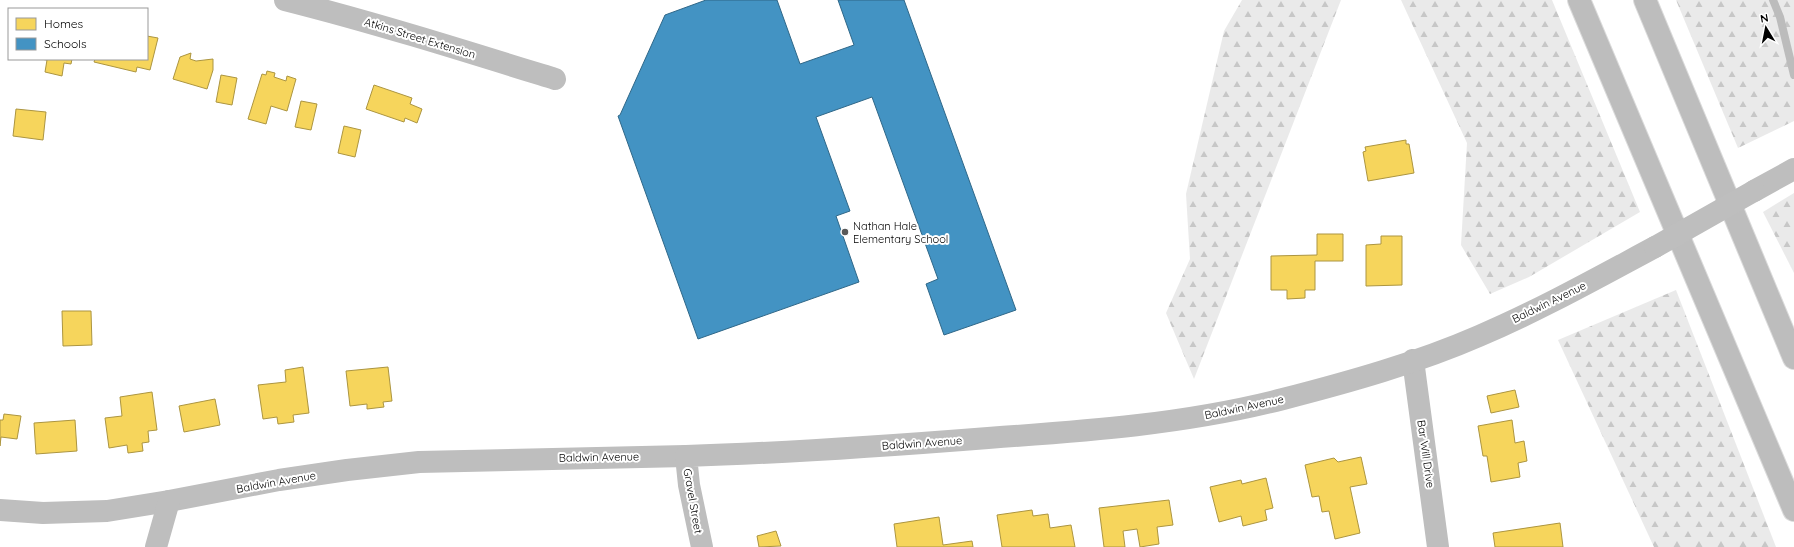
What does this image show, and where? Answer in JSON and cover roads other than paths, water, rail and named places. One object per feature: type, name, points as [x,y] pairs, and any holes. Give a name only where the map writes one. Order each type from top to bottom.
[{"type":"highway","points":[[1579,0],[1794,510]]},
{"type":"highway","points":[[1645,0],[1794,358]]},
{"type":"street","name":"Atkins Street Extension","points":[[285,0],[454,47],[555,79]]},
{"type":"street","name":"Baldwin Avenue","points":[[0,510],[43,513],[107,511],[294,478],[347,470],[419,462],[686,456],[876,446],[1146,425],[1216,414],[1281,400],[1414,360],[1478,337],[1529,313],[1655,247],[1794,169]]},
{"type":"street","name":"Bar Will Drive","points":[[1414,360],[1438,547]]},
{"type":"street","name":"Gravel Street","points":[[686,456],[689,485],[702,547]]},
{"type":"street","points":[[156,547],[169,501]]},
{"type":"waterway","points":[[1773,0],[1780,17],[1794,75]]},
{"type":"place","name":"Nathan Hale Elementary School","points":[[845,232]]}]
